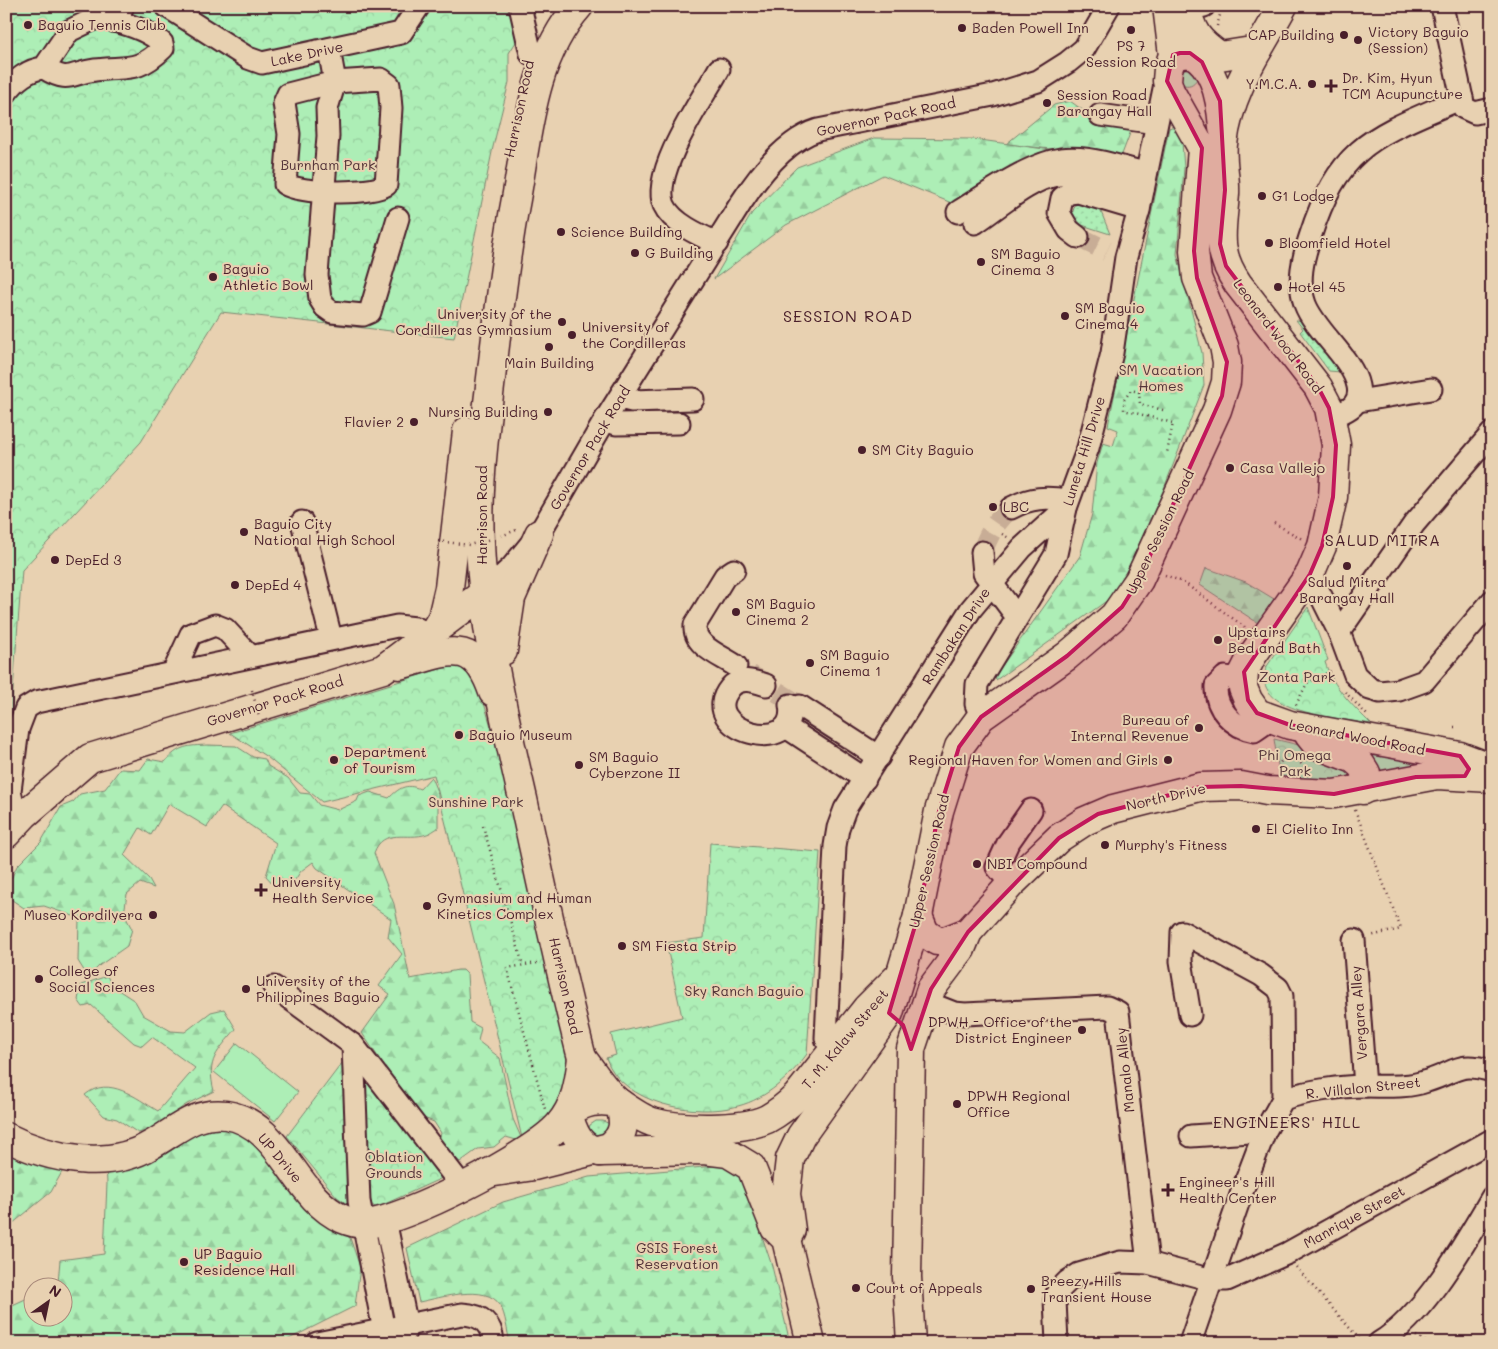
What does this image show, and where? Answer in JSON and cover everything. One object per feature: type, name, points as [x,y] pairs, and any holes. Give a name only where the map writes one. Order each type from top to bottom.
[{"type":"main road","name":"Harrison Road","points":[[432,634],[446,606],[445,551],[518,102],[530,54],[560,6]]},
{"type":"main road","name":"Harrison Road","points":[[580,6],[560,32],[549,52],[533,102],[507,246],[482,452],[490,540],[484,593],[504,715],[582,1058]]},
{"type":"main road","points":[[1211,140],[1241,77],[1283,6]]},
{"type":"main road","points":[[1186,7],[1189,23],[1201,41],[1220,56],[1258,50]]},
{"type":"main road","name":"Upper Session Road","points":[[1186,7],[1167,81],[1170,91],[1211,140]]},
{"type":"main road","name":"Upper Session Road","points":[[901,974],[918,916],[938,811],[952,763],[964,736],[981,717],[1067,656],[1122,608],[1139,580],[1217,410],[1226,382],[1227,362],[1224,346],[1197,278],[1194,239],[1202,148],[1211,140],[1220,101],[1207,69],[1197,56],[1190,53],[1171,62]]},
{"type":"main road","name":"Leonard Wood Road","points":[[1211,140],[1225,190],[1220,244],[1226,266],[1251,304],[1295,356],[1318,387],[1332,417],[1336,461],[1333,497],[1322,546],[1310,574],[1252,656],[1244,672],[1243,688],[1248,700],[1257,712],[1290,719],[1462,766],[1492,768]]},
{"type":"main road","points":[[490,540],[495,557],[509,558],[528,538]]},
{"type":"main road","points":[[504,715],[503,642],[514,589],[528,538]]},
{"type":"main road","points":[[445,551],[459,577],[466,584],[484,593],[514,589]]},
{"type":"main road","name":"Governor Pack Road","points":[[15,825],[90,758],[121,747],[383,669],[484,593]]},
{"type":"main road","points":[[383,669],[448,652],[457,652],[470,656],[481,666],[488,678],[511,750]]},
{"type":"main road","points":[[1290,719],[1316,745],[1354,759],[1365,768],[1358,798]]},
{"type":"main road","points":[[6,850],[30,824],[90,770],[121,747]]},
{"type":"main road","name":"North Drive","points":[[926,1002],[943,970],[961,948],[968,932],[1011,884],[1059,838],[1085,821],[1113,809],[1188,790],[1218,786],[1241,786],[1267,791],[1358,798],[1416,777],[1462,766],[1492,778]]},
{"type":"main road","points":[[918,916],[925,932],[936,941],[968,932]]},
{"type":"main road","name":"T. M. Kalaw Street","points":[[786,1239],[792,1230],[786,1194],[790,1159],[801,1136],[901,974]]},
{"type":"main road","points":[[911,1343],[907,1277],[911,1049],[926,1002]]},
{"type":"main road","points":[[878,1010],[903,1025],[911,1049]]},
{"type":"main road","name":"T. M. Kalaw Street","points":[[754,1122],[785,1108],[797,1096],[831,1053],[878,1010]]},
{"type":"main road","points":[[582,1058],[607,1091],[619,1103],[650,1121],[664,1125],[703,1127],[754,1122],[801,1136]]},
{"type":"main road","points":[[374,1222],[462,1186],[488,1173],[547,1136],[557,1115],[578,1088],[582,1058]]},
{"type":"main road","points":[[557,1115],[586,1103],[600,1100],[619,1103]]},
{"type":"main road","points":[[557,1115],[589,1150],[600,1152],[616,1143],[621,1136],[624,1116],[619,1103]]},
{"type":"main road","name":"UP Drive","points":[[6,1137],[27,1147],[56,1156],[121,1158],[152,1145],[196,1118],[228,1115],[260,1131],[271,1142],[299,1181],[329,1210],[341,1218],[374,1222]]},
{"type":"main road","points":[[488,1173],[534,1166],[600,1152],[704,1150],[728,1153],[742,1160],[754,1122]]},
{"type":"main road","name":"T. M. Kalaw Street","points":[[742,1160],[755,1172],[775,1228],[786,1239],[811,1343]]},
{"type":"street","name":"Lake Drive","points":[[166,6],[255,61],[262,63],[401,33],[419,6]]},
{"type":"street","points":[[520,6],[530,54]]},
{"type":"street","name":"Governor Pack Road","points":[[484,593],[528,538],[620,398],[755,181],[794,143],[808,133],[993,95],[1038,81],[1068,62],[1084,48],[1109,6]]},
{"type":"street","points":[[1442,6],[1464,108],[1470,112],[1492,109]]},
{"type":"street","points":[[6,93],[11,85],[34,68],[44,68],[59,77],[75,76],[92,70],[128,69],[151,60],[163,48],[162,43],[158,39],[135,26],[118,13],[98,17],[70,31],[44,68]]},
{"type":"street","points":[[329,49],[335,82],[328,108],[317,275],[320,299],[325,307],[332,312],[363,315],[370,312],[398,218]]},
{"type":"street","name":"Luneta Hill Drive","points":[[981,717],[976,704],[977,684],[1056,554],[1067,504],[1088,448],[1112,353],[1117,254],[1143,191],[1156,123],[1171,62]]},
{"type":"street","points":[[717,242],[677,220],[664,204],[662,195],[664,174],[672,152],[719,69]]},
{"type":"street","points":[[381,80],[389,85],[391,108],[387,183],[384,186],[354,193],[324,191],[285,184],[289,134],[285,98],[292,92],[335,82],[381,80]]},
{"type":"street","points":[[1358,401],[1358,386],[1352,372],[1305,303],[1301,285],[1302,261],[1314,222],[1334,179],[1357,151],[1396,127],[1462,98]]},
{"type":"street","points":[[1100,115],[1156,123]]},
{"type":"street","points":[[967,217],[1013,179],[1052,160],[1084,160],[1143,191]]},
{"type":"street","points":[[1078,237],[1064,224],[1059,213],[1062,198],[1069,192],[1143,191]]},
{"type":"street","points":[[1332,417],[1345,412],[1358,401],[1431,389]]},
{"type":"street","points":[[620,398],[632,402],[693,399]]},
{"type":"street","points":[[605,420],[616,424],[679,423]]},
{"type":"street","points":[[1339,632],[1414,524],[1492,433]]},
{"type":"street","points":[[1011,508],[1025,500],[1040,496],[1067,504]]},
{"type":"street","name":"Rambakan Drive","points":[[831,1053],[826,1038],[836,837],[845,809],[971,609],[1022,548],[1067,504]]},
{"type":"street","points":[[302,522],[331,638]]},
{"type":"street","points":[[982,552],[982,566],[991,583],[1017,617]]},
{"type":"street","points":[[734,570],[725,576],[695,625],[694,632],[696,638],[701,643],[736,666]]},
{"type":"street","points":[[1310,574],[1339,632],[1355,675],[1370,689],[1380,692],[1399,690],[1424,681],[1492,601]]},
{"type":"street","points":[[174,671],[191,634],[215,625],[224,629],[250,656]]},
{"type":"street","points":[[15,825],[10,791],[18,729],[26,708],[52,697],[331,638],[407,626],[432,634]]},
{"type":"street","points":[[766,685],[751,680],[732,685],[726,692],[724,713],[738,727],[756,734],[775,734],[786,726],[795,706],[879,757]]},
{"type":"street","points":[[786,726],[865,779]]},
{"type":"street","points":[[1011,884],[997,867],[1008,843],[1031,810]]},
{"type":"street","points":[[1190,1015],[1182,960],[1182,932],[1261,975],[1278,988],[1282,996],[1284,1098],[1265,1131],[1190,1343]]},
{"type":"street","name":"Vergara Alley","points":[[1354,940],[1365,1086]]},
{"type":"street","points":[[274,987],[353,1046],[462,1186]]},
{"type":"street","name":"Manalo Alley","points":[[926,1002],[954,1013],[965,1014],[1107,1007],[1118,1012],[1148,1263]]},
{"type":"street","points":[[353,1046],[359,1202],[374,1222],[404,1334]]},
{"type":"street","name":"R. Villalon Street","points":[[1284,1098],[1365,1086],[1386,1087],[1427,1081],[1460,1066],[1474,1066],[1492,1070]]},
{"type":"street","points":[[1191,1136],[1265,1131]]},
{"type":"street","name":"Manrique Street","points":[[1212,1280],[1227,1280],[1286,1254],[1492,1140]]},
{"type":"street","points":[[1379,1343],[1415,1311],[1452,1262],[1491,1201]]},
{"type":"street","points":[[374,1222],[388,1337]]},
{"type":"street","points":[[1057,1343],[1055,1300],[1058,1291],[1079,1274],[1120,1262],[1148,1263],[1212,1280]]},
{"type":"street","points":[[317,1343],[388,1337],[404,1334],[450,1316],[472,1315],[490,1326],[493,1343]]},
{"type":"path","points":[[1163,410],[1140,404],[1140,392],[1131,390],[1124,400],[1124,410],[1173,423],[1167,453]]},
{"type":"path","points":[[1274,523],[1308,542]]},
{"type":"path","points":[[445,551],[490,540],[528,538]]},
{"type":"path","points":[[1158,573],[1182,582],[1253,633]]},
{"type":"path","points":[[1290,719],[1302,690],[1307,683],[1313,678],[1333,670]]},
{"type":"path","points":[[252,690],[259,717]]},
{"type":"path","points":[[1283,776],[1280,762],[1287,752],[1294,756],[1309,772],[1317,774]]},
{"type":"path","points":[[1354,940],[1401,929],[1358,798]]},
{"type":"path","points":[[483,826],[523,965]]},
{"type":"path","points":[[79,915],[123,917]]},
{"type":"path","points":[[540,963],[507,968],[557,1115]]},
{"type":"path","points":[[1286,1254],[1308,1284],[1362,1343]]},
{"type":"highlighted area","points":[[1180,53],[1190,53],[1202,62],[1220,101],[1225,190],[1220,244],[1226,266],[1318,387],[1329,408],[1336,445],[1333,497],[1322,546],[1310,574],[1244,672],[1248,700],[1257,713],[1290,725],[1460,756],[1469,769],[1465,776],[1416,777],[1334,794],[1241,786],[1200,787],[1098,814],[1059,838],[968,932],[931,989],[911,1049],[903,1025],[889,1013],[918,916],[939,811],[959,747],[981,717],[1067,656],[1122,607],[1139,580],[1222,396],[1227,362],[1197,278],[1194,251],[1202,148],[1167,81],[1173,55]]},
{"type":"green space","name":"Burnham Park","points":[[6,6],[539,6],[509,53],[509,82],[493,147],[454,338],[221,312],[141,442],[22,570],[6,782]]},
{"type":"green space","points":[[1187,64],[1198,78],[1193,84],[1189,85],[1181,84],[1181,66]]},
{"type":"green space","points":[[1070,101],[1102,124],[1132,128],[1121,157],[1006,144],[1054,105]]},
{"type":"green space","name":"SM Vacation Homes","points":[[1174,126],[1181,130],[1184,168],[1177,254],[1202,353],[1204,385],[1163,491],[1130,564],[1112,597],[996,680],[994,677],[1080,556],[1092,514],[1097,463],[1103,443],[1113,446],[1118,430],[1108,426],[1169,128]]},
{"type":"green space","points":[[874,138],[973,139],[1080,154],[954,204],[883,175],[786,225],[714,279],[752,213],[797,167]]},
{"type":"green space","points":[[1076,202],[1099,207],[1110,234],[1082,225],[1072,214]]},
{"type":"green space","points":[[1296,320],[1307,321],[1341,372],[1329,371],[1300,332],[1303,329]]},
{"type":"green space","points":[[1206,568],[1246,582],[1274,599],[1258,623],[1200,585]]},
{"type":"green space","name":"Zonta Park","points":[[1308,607],[1328,660],[1325,662],[1328,671],[1344,695],[1371,724],[1300,710],[1283,703],[1271,694],[1264,682],[1267,666]]},
{"type":"green space","name":"Sunshine Park","points":[[453,665],[463,667],[476,676],[500,757],[572,1067],[568,1096],[523,1142],[434,775],[322,802],[267,757],[230,733]]},
{"type":"green space","name":"Phi Omega Park","points":[[1274,739],[1303,746],[1356,775],[1341,782],[1280,779]]},
{"type":"green space","points":[[208,745],[236,746],[253,757],[265,759],[268,766],[288,778],[300,793],[310,794],[319,805],[338,810],[357,801],[359,796],[370,792],[389,798],[403,787],[411,786],[420,789],[431,777],[438,794],[438,828],[428,834],[419,836],[389,837],[378,845],[374,853],[394,904],[410,979],[458,970],[463,970],[467,974],[470,1022],[481,1028],[478,1041],[500,1058],[513,1119],[523,1142],[506,1137],[494,1147],[478,1149],[460,1162],[439,1141],[441,1133],[434,1122],[421,1117],[409,1103],[362,1033],[390,994],[379,986],[402,954],[388,937],[391,919],[317,868],[313,862],[301,871],[290,887],[275,886],[266,876],[276,843],[222,806],[207,827],[169,804],[151,835],[140,828],[124,855],[149,879],[154,888],[140,883],[127,894],[124,914],[132,929],[127,946],[100,965],[88,977],[78,961],[79,918],[44,906],[24,908],[6,896],[6,883],[11,879],[17,866],[41,842],[61,807],[73,802],[80,794],[105,789],[120,769],[140,770],[148,759],[165,762],[179,749]]},
{"type":"green space","points":[[1366,751],[1451,763],[1379,773]]},
{"type":"green space","name":"Sky Ranch Baguio","points":[[710,843],[820,852],[807,1054],[786,1078],[758,1098],[738,1106],[702,1110],[662,1104],[644,1097],[627,1087],[615,1074],[606,1058],[616,1055],[611,1034],[682,1017],[666,943],[704,938]]},
{"type":"green space","points":[[107,976],[112,986],[135,1001],[143,1015],[171,1031],[185,1032],[211,1012],[224,1009],[236,1029],[219,1051],[212,1064],[211,1071],[214,1091],[187,1104],[150,1130],[138,1133],[117,1119],[104,1116],[85,1095],[94,1089],[103,1087],[113,1088],[132,1095],[158,1111],[195,1068],[152,1037],[142,1046],[134,1043],[91,1005],[83,1007],[78,1000],[81,985]]},
{"type":"green space","points":[[237,1043],[298,1092],[275,1121],[214,1072]]},
{"type":"green space","name":"Oblation Grounds","points":[[345,1059],[350,1206],[337,1197],[287,1136]]},
{"type":"green space","name":"Oblation Grounds","points":[[359,1066],[442,1178],[376,1208],[366,1200]]},
{"type":"green space","points":[[596,1121],[610,1124],[611,1144],[587,1132],[590,1125]]},
{"type":"green space","points":[[211,1127],[232,1130],[255,1141],[332,1225],[350,1238],[360,1267],[355,1306],[281,1343],[6,1343],[6,1308],[22,1301],[22,1326],[72,1326],[72,1276],[59,1276],[60,1260],[104,1254],[106,1165],[176,1144]]},
{"type":"green space","points":[[6,1147],[63,1170],[51,1192],[6,1229]]},
{"type":"green space","name":"GSIS Forest Reservation","points":[[727,1165],[742,1176],[772,1266],[790,1343],[510,1343],[502,1309],[493,1298],[474,1293],[450,1295],[419,1302],[407,1248],[503,1202],[589,1177]]},
{"type":"tunnel","points":[[1078,237],[1107,251]]},
{"type":"tunnel","points":[[982,552],[987,539],[1001,517],[1011,508]]},
{"type":"tunnel","points":[[750,675],[800,706]]},
{"type":"place","name":"Baguio Tennis Club","points":[[28,25]]},
{"type":"place","name":"Baden Powell Inn","points":[[962,28]]},
{"type":"place","name":"PS 7 Session Road","points":[[1131,30]]},
{"type":"place","name":"CAP Building","points":[[1344,35]]},
{"type":"place","name":"Victory Baguio (Session)","points":[[1358,40]]},
{"type":"place","name":"Y.M.C.A.","points":[[1312,84]]},
{"type":"place","name":"Dr. Kim, Hyun TCM Acupuncture","points":[[1331,86]]},
{"type":"place","name":"Session Road Barangay Hall","points":[[1047,103]]},
{"type":"place","name":"G1 Lodge","points":[[1262,196]]},
{"type":"place","name":"Science Building","points":[[561,232]]},
{"type":"place","name":"Bloomfield Hotel","points":[[1269,243]]},
{"type":"place","name":"G Building","points":[[635,253]]},
{"type":"place","name":"SM Baguio Cinema 3","points":[[981,262]]},
{"type":"place","name":"Baguio Athletic Bowl","points":[[213,277]]},
{"type":"place","name":"Hotel 45","points":[[1278,287]]},
{"type":"place","name":"SM Baguio Cinema 4","points":[[1065,316]]},
{"type":"place","name":"University of the Cordilleras Gymnasium","points":[[562,322]]},
{"type":"place","name":"University of the Cordilleras","points":[[572,335]]},
{"type":"place","name":"Main Building","points":[[549,347]]},
{"type":"place","name":"Nursing Building","points":[[548,412]]},
{"type":"place","name":"Flavier 2","points":[[414,422]]},
{"type":"place","name":"SM City Baguio","points":[[862,450]]},
{"type":"place","name":"Casa Vallejo","points":[[1230,468]]},
{"type":"place","name":"LBC","points":[[993,507]]},
{"type":"place","name":"Baguio City National High School","points":[[244,532]]},
{"type":"place","name":"DepEd 3","points":[[55,560]]},
{"type":"place","name":"Salud Mitra Barangay Hall","points":[[1347,566]]},
{"type":"place","name":"DepEd 4","points":[[235,585]]},
{"type":"place","name":"SM Baguio Cinema 2","points":[[736,612]]},
{"type":"place","name":"Upstairs Bed and Bath","points":[[1218,640]]},
{"type":"place","name":"SM Baguio Cinema 1","points":[[810,663]]},
{"type":"place","name":"Bureau of Internal Revenue","points":[[1199,728]]},
{"type":"place","name":"Baguio Museum","points":[[459,735]]},
{"type":"place","name":"Department of Tourism","points":[[334,760]]},
{"type":"place","name":"Regional Haven for Women and Girls","points":[[1168,760]]},
{"type":"place","name":"SM Baguio Cyberzone II","points":[[579,765]]},
{"type":"place","name":"El Cielito Inn","points":[[1256,829]]},
{"type":"place","name":"Murphy's Fitness","points":[[1105,845]]},
{"type":"place","name":"NBI Compound","points":[[977,864]]},
{"type":"place","name":"University Health Service","points":[[261,890]]},
{"type":"place","name":"Gymnasium and Human Kinetics Complex","points":[[427,906]]},
{"type":"place","name":"Museo Kordilyera","points":[[153,915]]},
{"type":"place","name":"SM Fiesta Strip","points":[[622,946]]},
{"type":"place","name":"College of Social Sciences","points":[[39,979]]},
{"type":"place","name":"University of the Philippines Baguio","points":[[246,989]]},
{"type":"place","name":"DPWH - Office of the District Engineer","points":[[1082,1030]]},
{"type":"place","name":"DPWH Regional Office","points":[[957,1104]]},
{"type":"place","name":"Engineer's Hill Health Center","points":[[1168,1190]]},
{"type":"place","name":"UP Baguio Residence Hall","points":[[184,1262]]},
{"type":"place","name":"Court of Appeals","points":[[856,1288]]},
{"type":"place","name":"Breezy Hills Transient House","points":[[1031,1289]]},
{"type":"district","name":"SESSION ROAD","points":[[848,316]]},
{"type":"district","name":"SALUD MITRA","points":[[1383,540]]},
{"type":"district","name":"ENGINEERS' HILL","points":[[1287,1122]]}]
